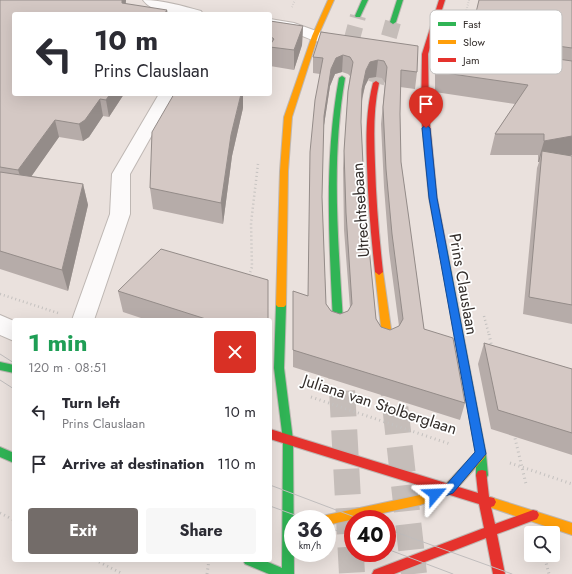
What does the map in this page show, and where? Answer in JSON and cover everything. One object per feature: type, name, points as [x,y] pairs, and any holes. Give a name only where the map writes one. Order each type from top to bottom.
[{"type":"street","points":[[150,0],[163,7],[187,12]]},
{"type":"street","points":[[290,510],[288,440],[279,368],[284,171],[288,117],[315,36],[331,0]]},
{"type":"street","points":[[358,16],[365,0]]},
{"type":"street","points":[[393,22],[400,0]]},
{"type":"street","name":"Prins Clauslaan","points":[[437,10],[442,0]]},
{"type":"street","points":[[272,23],[289,26],[315,36],[354,42]]},
{"type":"street","name":"Prins Clauslaan","points":[[430,25],[417,53],[425,114],[433,198],[481,454],[484,500],[499,574]]},
{"type":"street","points":[[417,53],[430,55]]},
{"type":"street","name":"Utrechtsebaan","points":[[338,321],[332,196],[333,141],[338,94],[342,78]]},
{"type":"street","name":"Utrechtsebaan","points":[[376,83],[373,93],[370,142],[372,202],[387,336]]},
{"type":"street","points":[[84,318],[120,214],[121,174],[166,96]]},
{"type":"street","points":[[0,324],[12,331]]},
{"type":"street","points":[[0,366],[12,369]]},
{"type":"street","points":[[272,435],[532,515],[572,529]]},
{"type":"street","points":[[0,452],[12,457]]},
{"type":"street","points":[[336,518],[420,500],[449,489],[481,454]]},
{"type":"street","points":[[378,574],[532,515]]},
{"type":"street","points":[[276,531],[284,529]]},
{"type":"street","points":[[254,562],[283,574]]},
{"type":"street","points":[[288,574],[289,562]]},
{"type":"path","points":[[290,10],[296,0]]},
{"type":"path","points":[[467,10],[469,0]]},
{"type":"path","points":[[0,294],[59,313]]},
{"type":"path","name":"Prins Clauslaan","points":[[484,316],[494,354]]},
{"type":"path","name":"Juliana van Stolberglaan","points":[[281,387],[572,484]]},
{"type":"path","points":[[513,430],[532,515]]},
{"type":"path","points":[[0,513],[12,519]]},
{"type":"path","points":[[99,562],[123,574]]},
{"type":"path","points":[[207,574],[209,562]]},
{"type":"path","points":[[546,562],[549,574]]},
{"type":"building","points":[[0,0],[122,0],[122,3],[167,10],[166,12],[12,12],[12,96],[109,96],[106,100],[100,99],[85,120],[79,124],[55,120],[18,170],[0,167]]},
{"type":"building","points":[[479,0],[572,0],[572,48],[562,47],[562,10],[477,10]]},
{"type":"building","points":[[272,21],[303,26],[294,50],[272,47],[272,42],[274,39],[272,38]]},
{"type":"building","points":[[321,32],[418,46],[417,72],[401,70],[401,162],[424,329],[453,338],[465,403],[293,350],[293,291],[308,296],[310,152],[315,100],[323,58],[313,57]],"holes":[[[343,55],[350,57],[353,62],[348,91],[344,151],[346,213],[352,304],[348,311],[340,314],[331,311],[326,304],[322,197],[324,116],[331,69],[336,58]],[[378,60],[384,61],[387,67],[383,107],[386,169],[392,234],[403,319],[399,326],[390,330],[381,327],[376,319],[365,207],[361,122],[362,89],[366,70],[370,62]]]},
{"type":"building","points":[[562,60],[572,61],[572,136],[544,141],[544,134],[495,134],[528,85],[452,74],[562,74]]},
{"type":"building","points":[[173,96],[241,96],[231,135],[221,203],[150,188],[152,132]]},
{"type":"building","points":[[542,151],[572,156],[572,305],[529,297]]},
{"type":"building","points":[[0,172],[83,184],[62,270],[0,251]]},
{"type":"building","points":[[161,249],[268,280],[268,318],[203,318],[118,291]]},
{"type":"building","points":[[484,343],[572,369],[572,433],[498,410]]},
{"type":"tunnel","points":[[345,65],[358,16]]},
{"type":"tunnel","points":[[376,83],[393,22]]},
{"type":"tunnel","points":[[340,352],[352,574]]},
{"type":"tunnel","points":[[391,369],[414,574]]},
{"type":"tram line","points":[[0,354],[12,362]]},
{"type":"tram line","points":[[0,380],[12,388]]},
{"type":"tram line","points":[[272,486],[344,513]]},
{"type":"tram line","points":[[272,507],[284,511]]},
{"type":"tram line","points":[[336,530],[344,534]]},
{"type":"tram line","points":[[396,532],[512,574]]},
{"type":"tram line","points":[[396,552],[453,574]]},
{"type":"traffic: fast","points":[[358,16],[365,0]]},
{"type":"traffic: fast","points":[[393,22],[400,0]]},
{"type":"traffic: fast","points":[[338,321],[333,230],[332,168],[337,107],[342,78]]},
{"type":"traffic: fast","points":[[442,244],[481,454],[482,475]]},
{"type":"traffic: fast","points":[[281,305],[279,368],[288,440],[288,574]]},
{"type":"traffic: fast","points":[[0,366],[12,369]]},
{"type":"traffic: fast","points":[[0,452],[12,457]]},
{"type":"traffic: fast","points":[[254,562],[283,574]]},
{"type":"traffic: slow","points":[[281,305],[284,171],[288,117],[315,36],[331,0]]},
{"type":"traffic: slow","points":[[379,272],[387,336]]},
{"type":"traffic: slow","points":[[336,518],[420,500],[449,489],[481,454]]},
{"type":"traffic: slow","points":[[490,502],[572,529]]},
{"type":"traffic: jam","points":[[439,10],[442,0]]},
{"type":"traffic: jam","points":[[430,38],[425,54],[425,114],[433,198],[442,244]]},
{"type":"traffic: jam","points":[[376,83],[371,112],[370,142],[371,176],[379,272]]},
{"type":"traffic: jam","points":[[272,435],[490,502]]},
{"type":"traffic: jam","points":[[482,475],[484,500],[499,574]]},
{"type":"traffic: jam","points":[[378,574],[533,515]]},
{"type":"route","points":[[426,128],[433,198],[481,454],[449,489],[435,494]]}]
